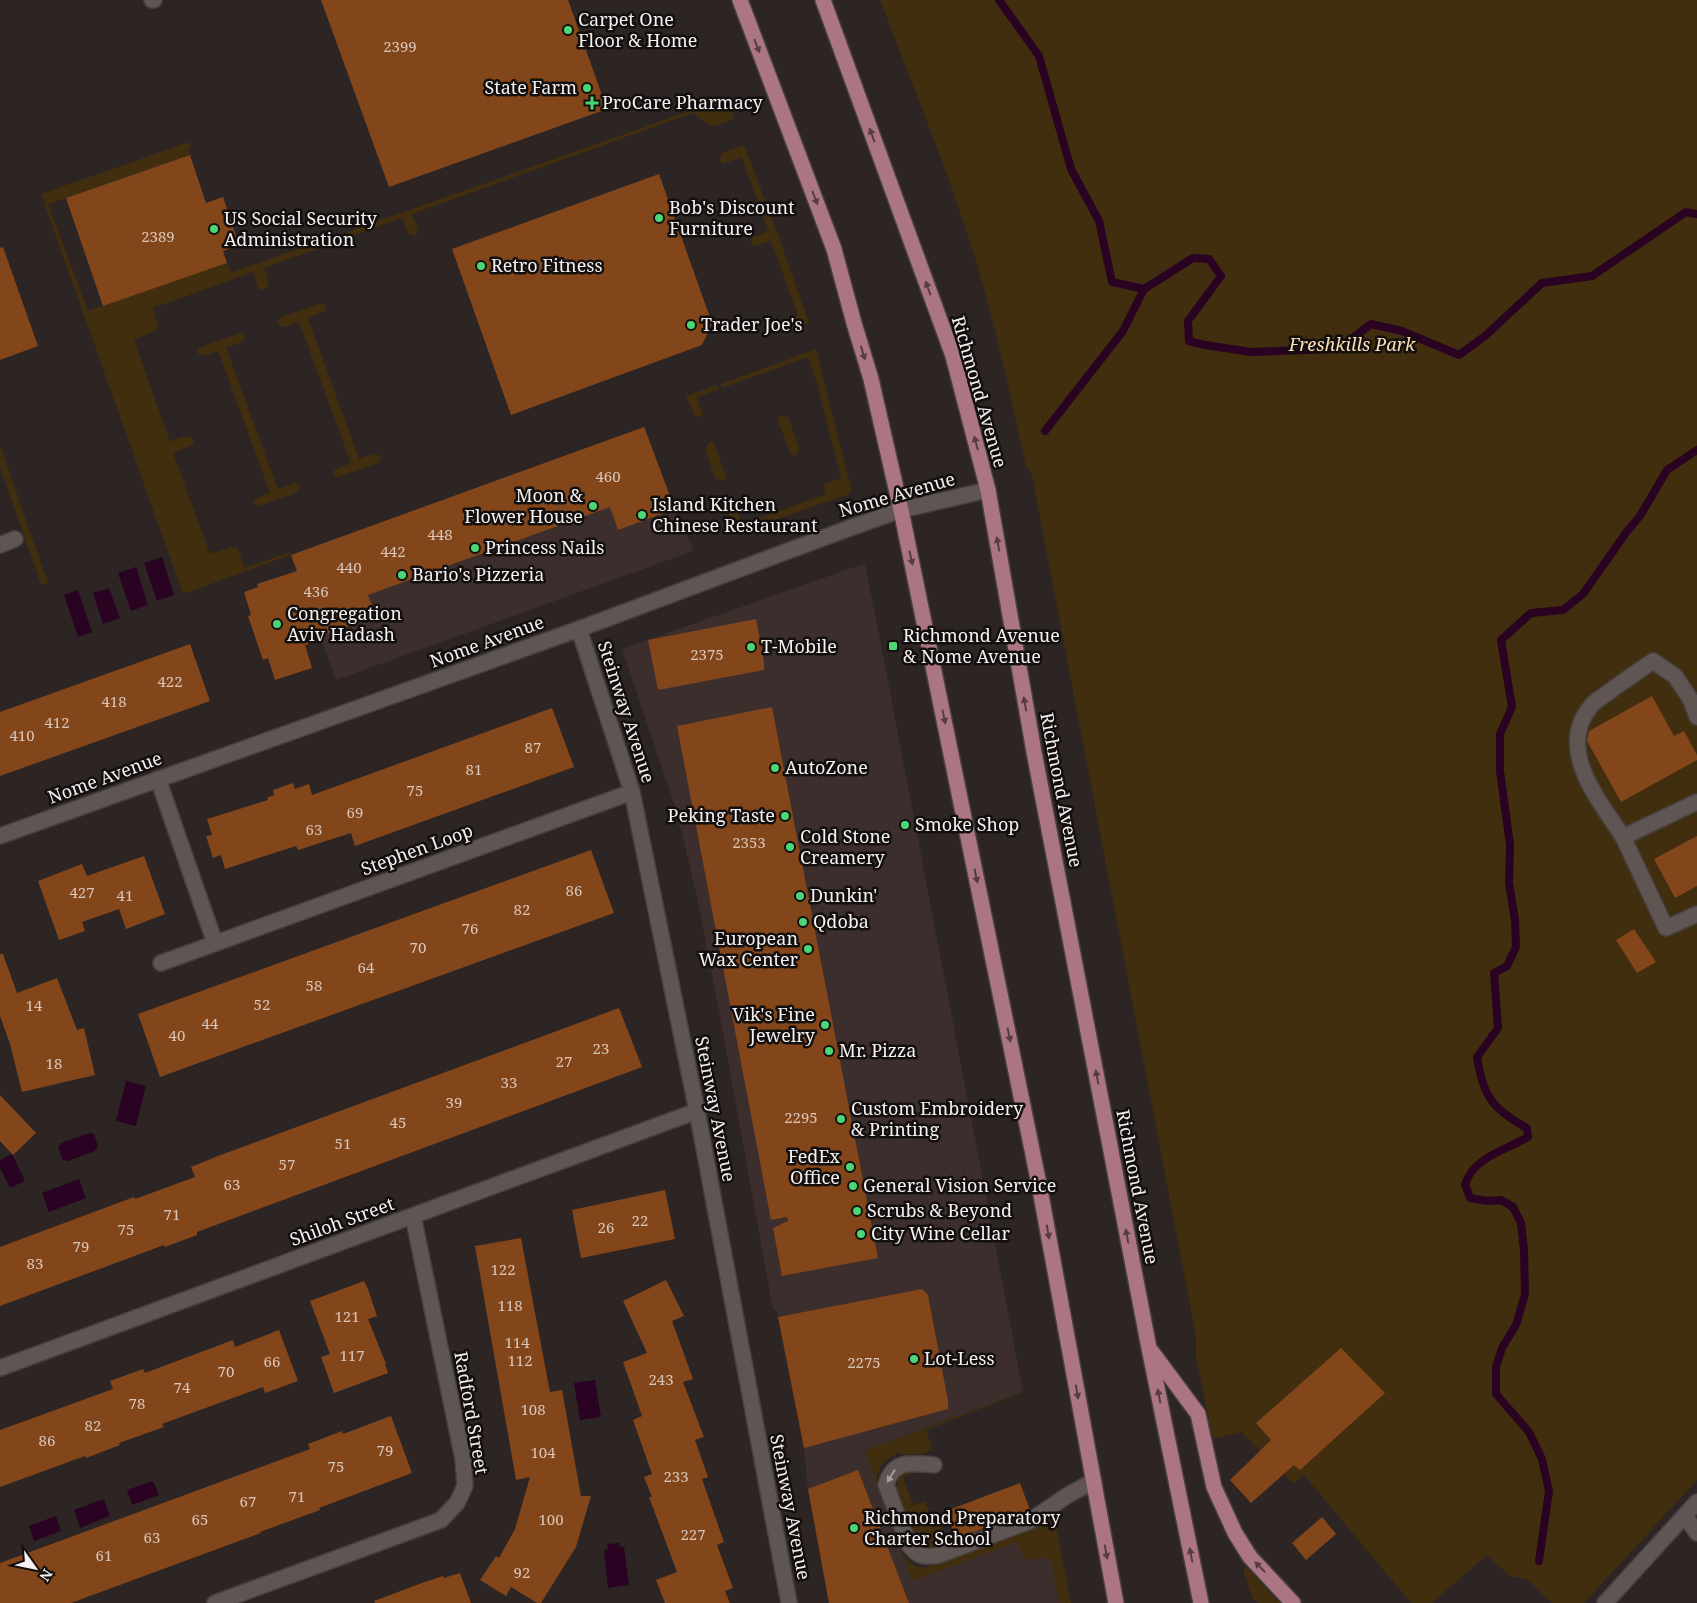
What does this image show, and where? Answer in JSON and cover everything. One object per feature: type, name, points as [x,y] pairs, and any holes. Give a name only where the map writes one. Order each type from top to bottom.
[{"type":"main road","points":[[740,0],[834,249],[871,379],[901,510],[1039,1184],[1116,1603]]},
{"type":"main road","name":"Richmond Avenue","points":[[824,0],[953,356],[988,490],[1034,752],[1200,1603]]},
{"type":"main road","points":[[1149,1348],[1198,1414],[1214,1487],[1236,1533],[1250,1557],[1293,1603]]},
{"type":"street","name":"Nome Avenue","points":[[0,836],[579,629],[847,528],[901,510],[988,490]]},
{"type":"street","points":[[0,545],[15,539]]},
{"type":"street","name":"Steinway Avenue","points":[[579,629],[632,792],[697,1112],[789,1603]]},
{"type":"street","points":[[1697,717],[1691,700],[1674,676],[1653,661],[1591,705],[1581,722],[1576,737],[1577,750],[1583,772],[1623,837],[1666,928],[1697,914]]},
{"type":"street","points":[[158,779],[215,943]]},
{"type":"street","name":"Stephen Loop","points":[[160,963],[632,792]]},
{"type":"street","points":[[1623,837],[1697,802]]},
{"type":"street","name":"Shiloh Street","points":[[0,1368],[697,1112]]},
{"type":"street","name":"Radford Street","points":[[215,1603],[441,1520],[457,1503],[465,1486],[463,1459],[413,1216]]},
{"type":"street","points":[[934,1465],[900,1465],[888,1476],[886,1485],[909,1545],[914,1552],[921,1556],[930,1557],[1030,1521],[1068,1495],[1094,1481]]},
{"type":"street","points":[[1605,1603],[1697,1502]]},
{"type":"street","points":[[1685,1516],[1697,1533]]},
{"type":"shaded area","points":[[645,427],[680,525],[683,524],[693,551],[336,680],[291,555]]},
{"type":"shaded area","points":[[162,557],[174,595],[157,601],[144,563]]},
{"type":"shaded area","points":[[863,564],[865,565],[879,634],[1023,1391],[865,1451],[912,1581],[1056,1526],[1071,1603],[829,1603],[808,1489],[804,1448],[777,1310],[773,1310],[695,888],[676,809],[622,649]]},
{"type":"shaded area","points":[[136,567],[148,605],[131,611],[118,573]]},
{"type":"shaded area","points":[[109,588],[120,618],[103,624],[93,593]]},
{"type":"shaded area","points":[[78,590],[92,632],[78,637],[64,595]]},
{"type":"shaded area","points":[[126,1081],[146,1086],[136,1126],[116,1121]]},
{"type":"shaded area","points":[[89,1133],[94,1134],[98,1146],[95,1151],[68,1161],[63,1160],[58,1148],[61,1143]]},
{"type":"shaded area","points":[[12,1154],[25,1181],[10,1188],[0,1168],[0,1160]]},
{"type":"shaded area","points":[[79,1179],[86,1198],[49,1212],[42,1193]]},
{"type":"shaded area","points":[[595,1380],[601,1417],[580,1420],[574,1383]]},
{"type":"shaded area","points":[[153,1481],[159,1495],[132,1505],[127,1490]]},
{"type":"shaded area","points":[[104,1499],[110,1516],[80,1528],[74,1510]]},
{"type":"shaded area","points":[[56,1516],[61,1531],[34,1541],[29,1526]]},
{"type":"shaded area","points":[[619,1543],[620,1547],[624,1547],[629,1585],[608,1588],[604,1550],[608,1549],[607,1544]]},
{"type":"green space","name":"Freshkills Park","points":[[880,0],[1697,0],[1697,1480],[1584,1603],[1552,1603],[1527,1579],[1510,1576],[1487,1555],[1432,1603],[1411,1603],[1304,1475],[1293,1483],[1241,1432],[1213,1439],[1196,1357],[1196,1337],[1032,475],[1026,466],[994,325],[959,208]]},
{"type":"green space","points":[[727,98],[734,119],[716,126],[709,125],[693,113],[412,214],[418,229],[415,236],[408,233],[402,218],[264,268],[268,281],[265,289],[261,290],[258,288],[253,272],[153,308],[158,325],[157,330],[134,340],[170,442],[185,436],[194,440],[190,446],[173,453],[210,554],[230,547],[237,547],[245,568],[290,552],[291,555],[183,594],[41,194],[189,142],[191,147],[188,149],[190,155],[48,204],[88,311],[227,263],[231,272],[247,267]]},
{"type":"green space","points":[[744,145],[809,323],[787,331],[781,327],[779,322],[798,315],[771,241],[755,246],[750,242],[753,237],[768,231],[742,157],[723,164],[720,160],[722,153]]},
{"type":"green space","points":[[322,303],[326,306],[324,311],[308,318],[359,459],[374,454],[379,455],[381,458],[378,463],[338,477],[333,476],[334,470],[351,463],[299,322],[284,327],[278,325],[277,322],[281,317]]},
{"type":"green space","points":[[240,333],[244,334],[244,341],[226,348],[278,489],[294,483],[299,484],[300,487],[296,493],[258,506],[253,504],[254,500],[270,492],[218,351],[203,356],[197,353],[201,347]]},
{"type":"green space","points":[[816,349],[852,491],[849,494],[736,534],[728,511],[734,504],[743,524],[826,494],[823,484],[841,478],[808,357],[722,388],[721,384]]},
{"type":"green space","points":[[717,385],[719,389],[697,397],[703,416],[695,416],[686,396]]},
{"type":"green space","points":[[780,416],[788,417],[799,448],[798,453],[792,457],[777,419]]},
{"type":"green space","points":[[713,441],[727,478],[722,481],[715,478],[705,449],[708,443]]},
{"type":"green space","points":[[0,445],[48,583],[41,585],[0,467]]},
{"type":"green space","points":[[1024,1391],[926,1430],[932,1447],[931,1450],[916,1454],[900,1454],[896,1452],[895,1455],[883,1463],[878,1475],[877,1485],[865,1451]]},
{"type":"green space","points":[[909,1470],[919,1471],[903,1477],[913,1505],[925,1501],[930,1517],[937,1515],[945,1539],[955,1536],[956,1540],[939,1547],[929,1547],[929,1540],[926,1535],[923,1533],[913,1534],[897,1488],[899,1477]]},
{"type":"green space","points":[[1049,1518],[1050,1528],[1056,1526],[1071,1603],[1059,1603],[1050,1557],[1027,1560],[1022,1555],[1017,1542],[912,1581],[903,1554],[913,1565],[927,1567],[1036,1527]]},
{"type":"green space","points":[[1246,1567],[1280,1603],[1260,1603],[1253,1600],[1243,1570]]},
{"type":"building","points":[[321,0],[568,0],[607,109],[389,187]]},
{"type":"building","points":[[190,155],[206,203],[223,197],[239,245],[223,251],[227,263],[103,306],[66,198]]},
{"type":"building","points":[[659,174],[712,323],[702,345],[511,415],[452,249]]},
{"type":"building","points":[[3,247],[38,346],[0,360],[0,248]]},
{"type":"building","points":[[644,427],[675,509],[618,530],[610,507],[368,595],[376,616],[308,641],[309,644],[305,645],[312,668],[275,680],[268,658],[263,660],[248,616],[251,615],[244,592],[258,587],[257,584],[297,571],[291,555]]},
{"type":"building","points":[[756,619],[764,670],[658,690],[648,640]]},
{"type":"building","points":[[190,644],[210,701],[0,776],[0,712]]},
{"type":"building","points":[[1652,696],[1674,736],[1684,731],[1697,755],[1697,760],[1621,802],[1587,741],[1589,731]]},
{"type":"building","points":[[772,707],[878,1258],[782,1276],[773,1228],[788,1221],[787,1217],[771,1220],[677,726]]},
{"type":"building","points":[[552,708],[574,767],[355,846],[351,833],[298,850],[296,846],[225,869],[221,855],[213,858],[206,836],[212,835],[207,819],[268,800],[267,798],[274,795],[273,790],[293,783],[295,789],[309,784],[312,795]]},
{"type":"building","points":[[1697,836],[1697,886],[1675,898],[1654,859]]},
{"type":"building","points":[[591,850],[614,913],[160,1077],[138,1014]]},
{"type":"building","points":[[144,856],[165,914],[126,929],[119,909],[82,922],[85,931],[59,940],[38,881],[82,864],[87,876]]},
{"type":"building","points":[[1634,929],[1656,962],[1637,973],[1616,940]]},
{"type":"building","points":[[0,954],[3,954],[17,993],[57,978],[77,1030],[84,1028],[95,1075],[22,1092],[10,1044],[0,1016]]},
{"type":"building","points":[[619,1008],[642,1067],[197,1232],[197,1235],[165,1247],[164,1245],[0,1306],[0,1247],[134,1197],[135,1199],[195,1177],[191,1167],[218,1156]]},
{"type":"building","points":[[0,1095],[36,1133],[13,1155],[0,1141]]},
{"type":"building","points":[[665,1190],[675,1239],[581,1258],[572,1210]]},
{"type":"building","points":[[521,1238],[550,1392],[562,1390],[581,1496],[591,1496],[576,1547],[541,1603],[537,1603],[511,1587],[506,1596],[480,1580],[496,1556],[499,1558],[515,1529],[530,1477],[516,1480],[475,1246]]},
{"type":"building","points":[[666,1280],[684,1316],[672,1321],[693,1379],[683,1382],[704,1437],[695,1440],[708,1477],[702,1479],[724,1542],[717,1545],[733,1588],[725,1591],[730,1603],[665,1603],[656,1580],[677,1572],[649,1497],[652,1497],[644,1477],[652,1474],[633,1420],[642,1416],[623,1362],[647,1353],[623,1301]]},
{"type":"building","points":[[364,1281],[377,1316],[368,1319],[388,1373],[334,1393],[321,1357],[330,1354],[310,1301]]},
{"type":"building","points":[[922,1289],[928,1295],[948,1409],[804,1448],[778,1317]]},
{"type":"building","points":[[279,1330],[298,1381],[265,1393],[263,1387],[162,1424],[164,1427],[119,1443],[120,1445],[86,1458],[85,1456],[0,1487],[0,1430],[113,1389],[110,1381],[143,1369],[145,1373],[233,1340],[235,1347]]},
{"type":"building","points":[[1341,1348],[1385,1393],[1300,1470],[1294,1465],[1251,1503],[1230,1480],[1271,1440],[1256,1423]]},
{"type":"building","points":[[391,1416],[412,1473],[319,1508],[320,1510],[261,1533],[71,1603],[0,1603],[0,1563],[310,1449],[308,1444],[342,1431],[343,1434]]},
{"type":"building","points":[[858,1470],[909,1603],[829,1603],[808,1489]]},
{"type":"building","points":[[1020,1483],[1030,1510],[956,1539],[946,1511]]},
{"type":"building","points":[[1322,1517],[1336,1534],[1306,1560],[1292,1543]]},
{"type":"building","points":[[460,1573],[471,1603],[375,1603],[374,1601],[443,1576],[444,1578]]},
{"type":"waterway","points":[[999,0],[1039,56],[1071,169],[1099,221],[1112,282],[1144,289],[1123,331],[1045,431]]},
{"type":"waterway","points":[[1144,289],[1193,258],[1209,259],[1221,276],[1188,321],[1189,341],[1251,352],[1338,349],[1371,324],[1402,331],[1459,355],[1485,336],[1542,283],[1592,276],[1686,212],[1697,214]]},
{"type":"waterway","points":[[1539,1561],[1549,1491],[1542,1459],[1529,1432],[1496,1394],[1496,1367],[1502,1348],[1516,1325],[1525,1294],[1521,1223],[1513,1207],[1501,1200],[1487,1201],[1470,1198],[1465,1184],[1469,1175],[1484,1160],[1528,1137],[1527,1128],[1505,1114],[1491,1100],[1482,1082],[1477,1057],[1498,1028],[1494,973],[1507,966],[1516,947],[1515,920],[1509,883],[1510,845],[1500,771],[1500,734],[1512,707],[1501,640],[1531,613],[1563,610],[1583,594],[1640,516],[1667,470],[1697,450]]},
{"type":"place","name":"Carpet One Floor & Home","points":[[568,30]]},
{"type":"place","name":"State Farm","points":[[587,88]]},
{"type":"place","name":"ProCare Pharmacy","points":[[592,103]]},
{"type":"place","name":"Bob's Discount Furniture","points":[[659,218]]},
{"type":"place","name":"US Social Security Administration","points":[[214,229]]},
{"type":"place","name":"Retro Fitness","points":[[481,266]]},
{"type":"place","name":"Trader Joe's","points":[[691,325]]},
{"type":"place","name":"Moon & Flower House","points":[[593,506]]},
{"type":"place","name":"Island Kitchen Chinese Restaurant","points":[[642,515]]},
{"type":"place","name":"Princess Nails","points":[[475,548]]},
{"type":"place","name":"Bario's Pizzeria","points":[[402,575]]},
{"type":"place","name":"Congregation Aviv Hadash","points":[[277,624]]},
{"type":"place","name":"Richmond Avenue & Nome Avenue","points":[[893,646]]},
{"type":"place","name":"T-Mobile","points":[[751,647]]},
{"type":"place","name":"AutoZone","points":[[775,768]]},
{"type":"place","name":"Peking Taste","points":[[785,816]]},
{"type":"place","name":"Smoke Shop","points":[[905,825]]},
{"type":"place","name":"Cold Stone Creamery","points":[[790,847]]},
{"type":"place","name":"Dunkin'","points":[[800,896]]},
{"type":"place","name":"Qdoba","points":[[803,922]]},
{"type":"place","name":"European Wax Center","points":[[808,949]]},
{"type":"place","name":"Vik's Fine Jewelry","points":[[825,1025]]},
{"type":"place","name":"Mr. Pizza","points":[[829,1051]]},
{"type":"place","name":"Custom Embroidery & Printing","points":[[841,1119]]},
{"type":"place","name":"FedEx Office","points":[[850,1167]]},
{"type":"place","name":"General Vision Service","points":[[853,1186]]},
{"type":"place","name":"Scrubs & Beyond","points":[[857,1211]]},
{"type":"place","name":"City Wine Cellar","points":[[861,1234]]},
{"type":"place","name":"Lot-Less","points":[[914,1359]]},
{"type":"place","name":"Richmond Preparatory Charter School","points":[[854,1528]]}]
